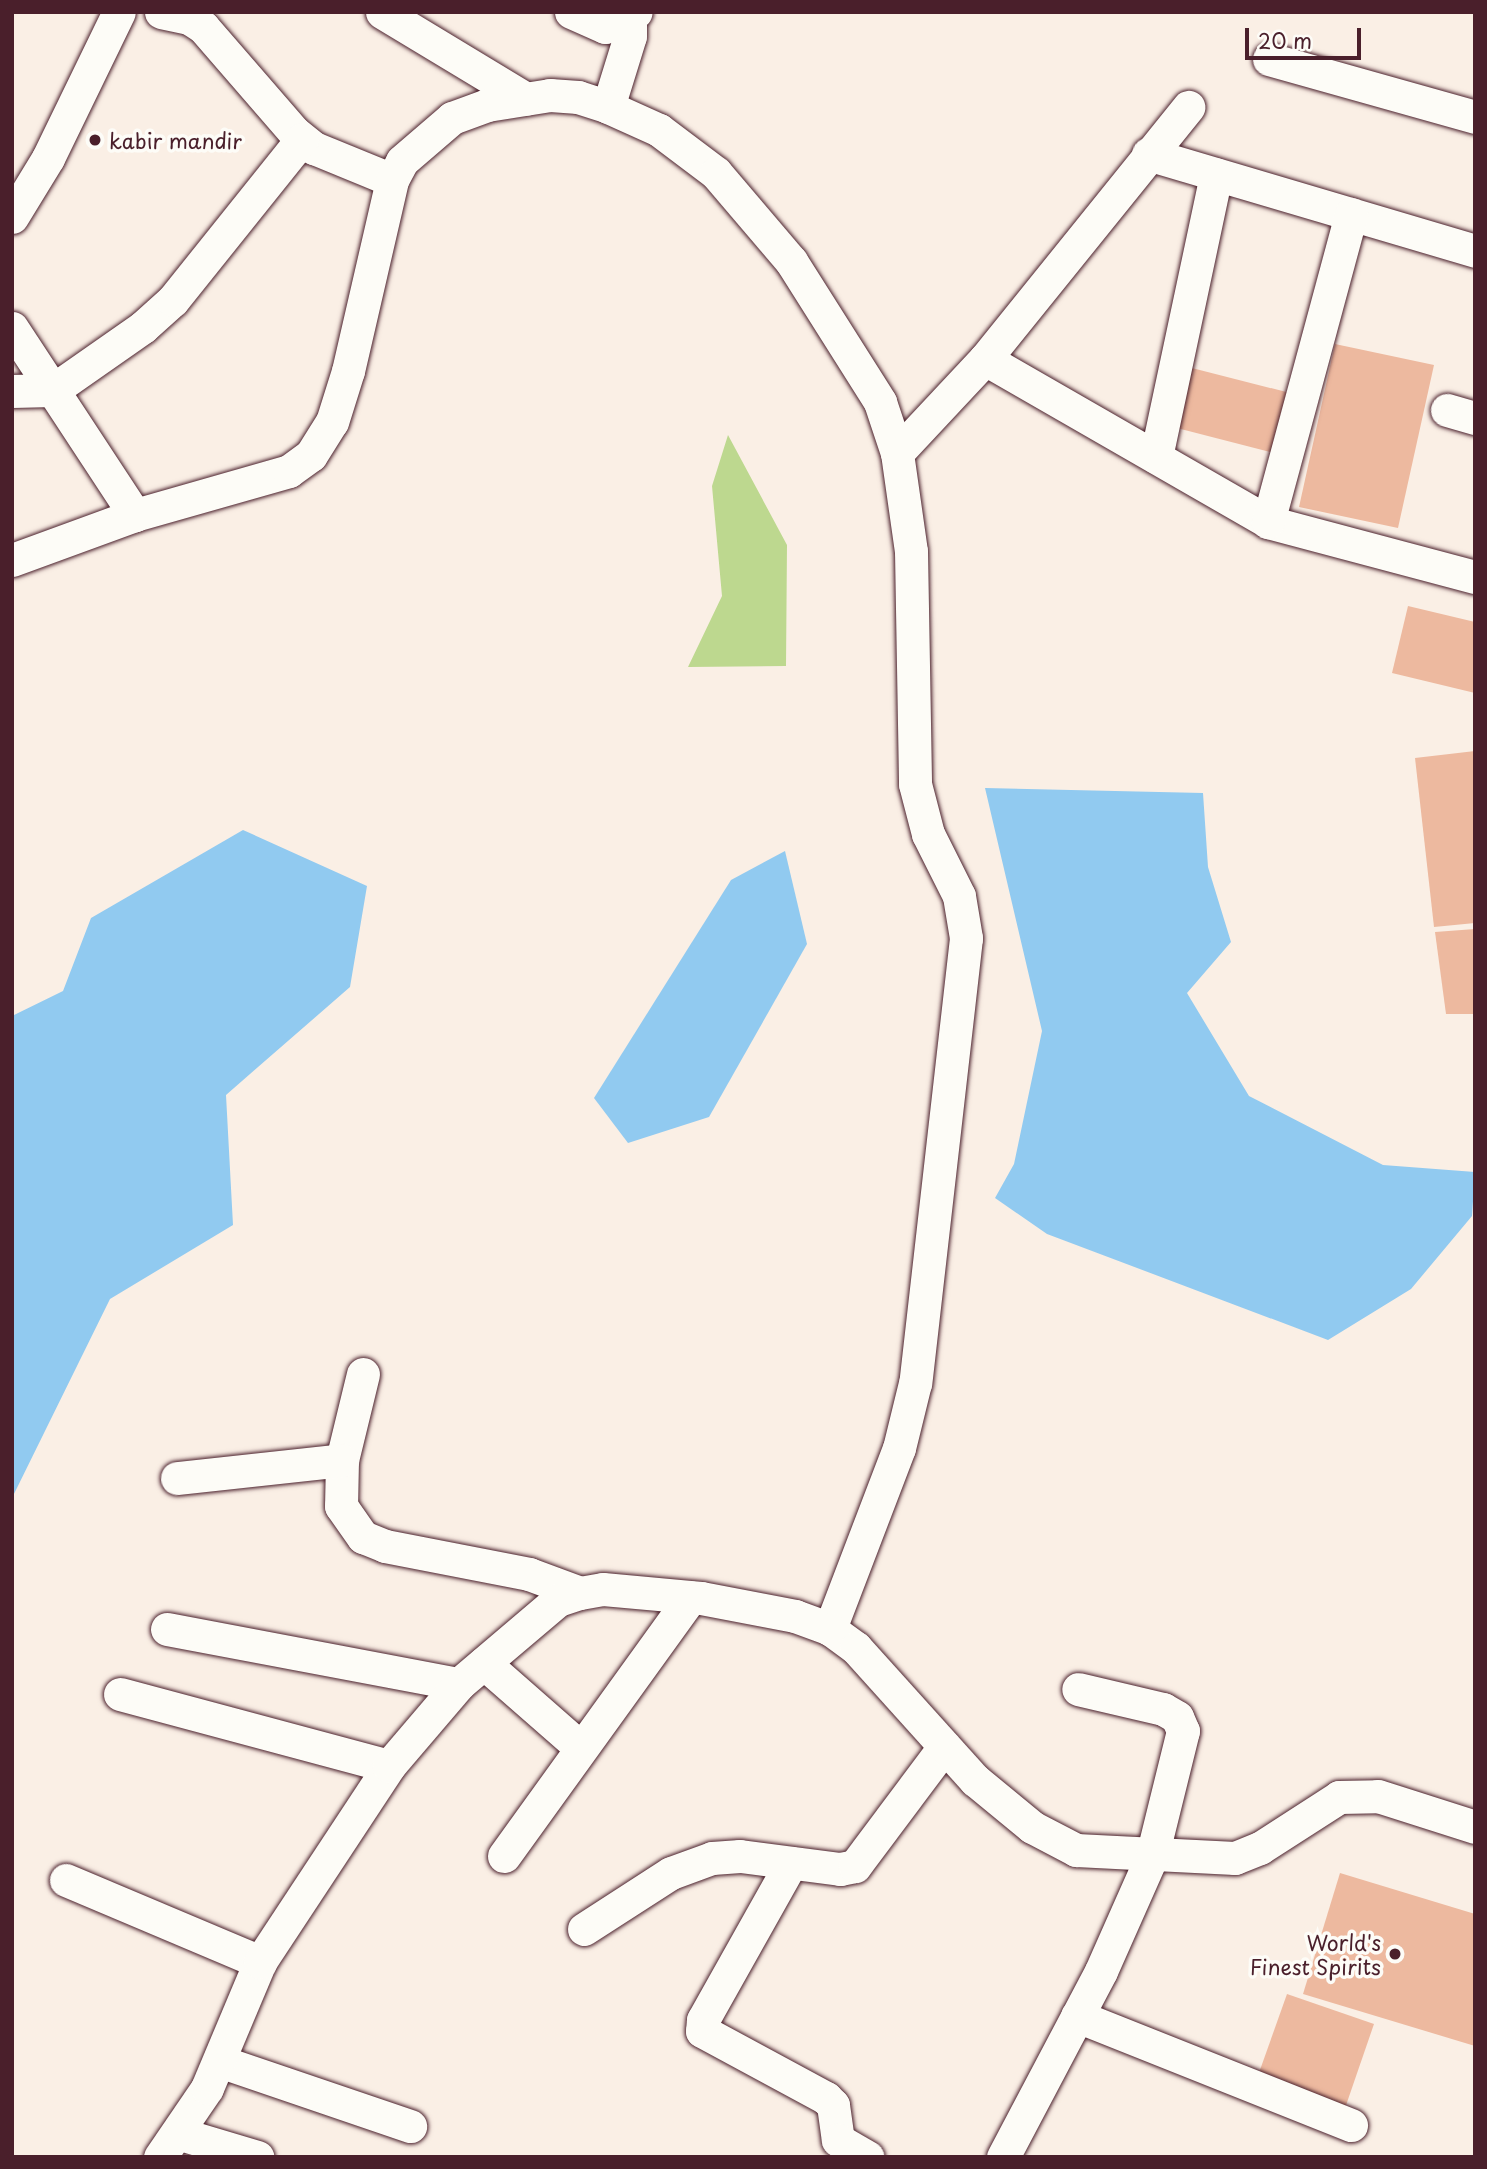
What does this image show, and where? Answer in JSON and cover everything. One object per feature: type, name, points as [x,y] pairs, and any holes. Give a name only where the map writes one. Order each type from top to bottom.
[{"type":"street","points":[[12,217],[48,158],[119,12]]},
{"type":"street","points":[[161,12],[214,22],[302,139],[314,148],[392,180]]},
{"type":"street","points":[[382,12],[526,99]]},
{"type":"street","points":[[571,12],[604,27],[632,14]]},
{"type":"street","points":[[608,107],[630,36],[632,14]]},
{"type":"street","points":[[1269,59],[1475,117]]},
{"type":"street","points":[[12,560],[135,515],[289,471],[312,455],[332,422],[348,371],[392,180],[402,161],[452,118],[487,105],[526,99],[578,97],[608,107],[659,130],[716,173],[791,261],[880,402],[897,453],[911,551],[915,784],[928,834],[959,895],[966,938],[915,1382],[899,1448],[830,1629]]},
{"type":"street","points":[[897,453],[985,359],[1148,153],[1188,107]]},
{"type":"street","points":[[12,391],[52,390],[143,327],[173,300],[302,139]]},
{"type":"street","points":[[1148,153],[1475,251]]},
{"type":"street","points":[[1156,457],[1216,174]]},
{"type":"street","points":[[1268,522],[1351,214]]},
{"type":"street","points":[[12,328],[135,515]]},
{"type":"street","points":[[985,359],[1268,522],[1475,577]]},
{"type":"street","points":[[363,1374],[342,1460],[341,1506],[363,1537],[384,1546],[529,1574],[580,1593]]},
{"type":"street","points":[[177,1478],[342,1460]]},
{"type":"street","points":[[257,2157],[169,2145],[207,2088],[260,1962],[390,1766],[459,1684],[558,1600],[580,1593],[603,1589],[691,1597],[795,1616],[830,1629],[856,1648],[975,1780],[1032,1827],[1076,1850],[1152,1856],[1235,1858],[1259,1847],[1339,1797],[1378,1796],[1475,1827]]},
{"type":"street","points":[[504,1856],[580,1746],[691,1597]]},
{"type":"street","points":[[167,1629],[459,1684]]},
{"type":"street","points":[[484,1663],[580,1746]]},
{"type":"street","points":[[1003,2157],[1077,2016],[1152,1856],[1183,1731],[1177,1717],[1163,1709],[1078,1689]]},
{"type":"street","points":[[120,1693],[390,1766]]},
{"type":"street","points":[[584,1929],[671,1873],[712,1858],[740,1856],[840,1869],[855,1866],[944,1747]]},
{"type":"street","points":[[791,1863],[703,2020],[702,2031],[826,2098],[834,2105],[838,2140],[867,2157]]},
{"type":"street","points":[[66,1880],[260,1962]]},
{"type":"street","points":[[1077,2016],[1351,2125]]},
{"type":"street","points":[[219,2061],[410,2126]]},
{"type":"green space","points":[[728,435],[787,545],[786,666],[688,667],[722,596],[712,486]]},
{"type":"water","points":[[985,788],[1203,793],[1208,867],[1231,942],[1187,993],[1249,1096],[1383,1165],[1475,1172],[1472,1216],[1411,1289],[1328,1340],[1047,1234],[995,1198],[1014,1164],[1042,1031]]},
{"type":"water","points":[[243,830],[367,886],[350,987],[226,1095],[233,1225],[110,1299],[12,1498],[12,1016],[63,991],[91,918]]},
{"type":"water","points":[[785,851],[807,944],[709,1117],[628,1143],[594,1098],[731,880]]},
{"type":"building","points":[[1335,344],[1434,365],[1398,528],[1299,507]]},
{"type":"building","points":[[1188,367],[1298,395],[1282,455],[1173,427]]},
{"type":"building","points":[[1408,606],[1475,622],[1475,693],[1392,673]]},
{"type":"building","points":[[1475,751],[1475,923],[1434,927],[1415,758]]},
{"type":"building","points":[[1475,929],[1475,1014],[1446,1014],[1435,932]]},
{"type":"building","name":"World's Finest Spirits","points":[[1340,1873],[1475,1914],[1475,2046],[1303,1994]]},
{"type":"building","points":[[1287,1994],[1374,2024],[1343,2114],[1255,2084]]},
{"type":"place","name":"kabir mandir","points":[[95,140]]},
{"type":"place","name":"World's Finest Spirits","points":[[1395,1954]]}]
